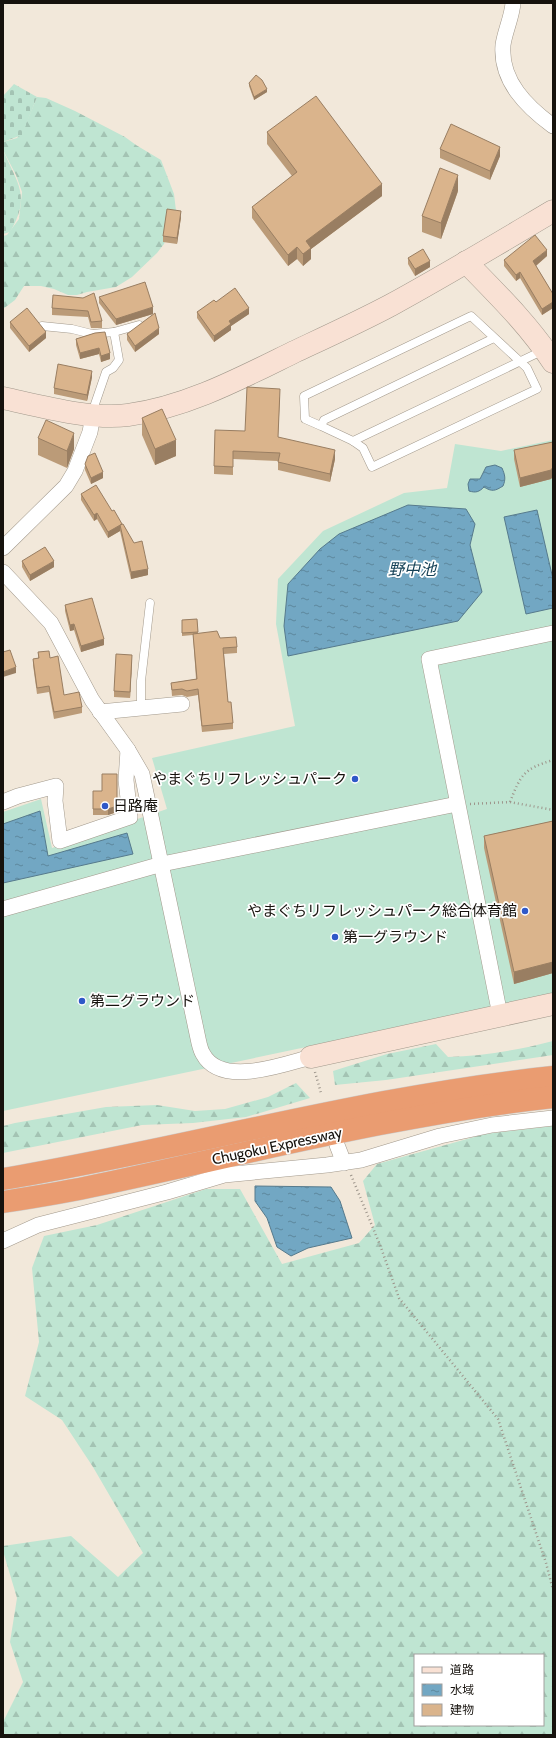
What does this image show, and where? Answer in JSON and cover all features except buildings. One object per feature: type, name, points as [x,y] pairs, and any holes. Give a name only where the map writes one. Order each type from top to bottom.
[{"type":"highway","name":"Chugoku Expressway","points":[[3,1180],[79,1166],[388,1100],[496,1082],[553,1077]]},
{"type":"highway","name":"Chugoku Expressway","points":[[3,1202],[96,1186],[274,1145],[392,1121],[498,1103],[553,1097]]},
{"type":"street","points":[[511,4],[503,46],[504,60],[510,81],[522,99],[538,115],[553,126]]},
{"type":"street","points":[[3,398],[95,415],[127,415],[156,410],[182,403],[202,395],[390,305],[553,211]]},
{"type":"street","points":[[466,262],[509,306],[549,356]]},
{"type":"street","points":[[3,548],[66,486],[75,471],[95,415]]},
{"type":"street","points":[[3,572],[51,623],[92,700],[128,750],[142,774],[199,1043],[204,1056],[215,1066],[231,1072],[247,1072],[553,1004]]},
{"type":"street","points":[[500,1015],[428,659],[553,633]]},
{"type":"street","points":[[100,712],[182,704]]},
{"type":"street","points":[[3,802],[18,796],[56,786],[55,801],[60,841],[130,817],[126,780],[128,750]]},
{"type":"street","points":[[3,908],[162,864],[457,804]]},
{"type":"street","points":[[3,1241],[38,1225],[167,1192],[224,1175],[344,1163],[361,1160],[440,1136],[492,1125],[553,1118]]},
{"type":"street","points":[[337,1145],[344,1163]]},
{"type":"lane","points":[[471,316],[520,362],[526,368],[537,389],[372,467],[363,448],[353,441],[305,419],[304,396],[471,316]]},
{"type":"lane","points":[[42,326],[72,329],[92,334],[114,332],[139,325]]},
{"type":"lane","points":[[95,415],[96,404],[106,372],[113,368],[119,360],[114,332]]},
{"type":"lane","points":[[321,426],[324,420],[494,338]]},
{"type":"lane","points":[[353,441],[520,362],[549,356]]},
{"type":"lane","points":[[141,708],[141,681],[150,603]]},
{"type":"path","points":[[510,802],[519,779],[533,766],[553,760]]},
{"type":"path","points":[[457,804],[510,802],[553,810]]},
{"type":"path","points":[[344,1163],[354,1180],[399,1298],[498,1419],[546,1563],[553,1590]]},
{"type":"green space","points":[[14,84],[37,97],[22,135],[3,142],[3,96]]},
{"type":"green space","points":[[37,97],[46,98],[75,111],[125,137],[161,160],[174,194],[177,219],[170,227],[164,244],[157,253],[132,277],[116,287],[77,295],[68,295],[54,289],[41,286],[24,286],[15,300],[3,309],[3,236],[7,235],[19,219],[22,192],[16,175],[3,150],[3,142],[17,138],[23,131]]},
{"type":"green space","points":[[3,150],[17,182],[21,199],[20,209],[10,232],[3,234]]},
{"type":"green space","name":"やまぐちリフレッシュパーク","points":[[553,440],[553,995],[3,1111],[3,812],[41,799],[52,848],[167,809],[152,758],[295,726],[276,624],[278,579],[323,531],[404,493],[447,488],[455,444],[501,451]]},
{"type":"green space","points":[[553,1041],[553,1055],[386,1080],[335,1085],[333,1071],[387,1054],[436,1044],[448,1057],[501,1052]]},
{"type":"green space","points":[[296,1083],[310,1098],[246,1117],[193,1123],[142,1125],[3,1153],[3,1126],[15,1123],[106,1107],[157,1105],[195,1111],[225,1109],[268,1097]]},
{"type":"green space","points":[[553,1126],[553,1735],[3,1735],[3,1722],[23,1682],[10,1642],[17,1598],[3,1551],[3,1546],[71,1536],[118,1577],[143,1553],[93,1467],[62,1420],[25,1396],[39,1342],[32,1268],[44,1236],[97,1225],[206,1189],[240,1189],[282,1264],[359,1243],[375,1225],[363,1181],[377,1164],[485,1134]]},
{"type":"water","points":[[495,465],[503,470],[505,479],[503,486],[494,490],[489,490],[484,487],[477,492],[469,491],[468,484],[470,479],[480,479],[486,467]]},
{"type":"water","name":"野中池","points":[[408,505],[466,509],[475,524],[470,545],[482,592],[458,621],[288,656],[284,626],[288,584],[320,549],[339,534]]},
{"type":"water","points":[[537,510],[553,579],[553,608],[526,614],[504,517]]},
{"type":"water","points":[[40,811],[48,856],[127,833],[133,854],[3,883],[3,824]]},
{"type":"water","points":[[255,1186],[331,1187],[340,1201],[352,1238],[308,1248],[291,1256],[277,1247],[267,1218],[255,1201]]},
{"type":"place","name":"やまぐちリフレッシュパーク","points":[[355,779]]},
{"type":"place","name":"日路庵","points":[[105,806]]},
{"type":"place","name":"やまぐちリフレッシュパーク総合体育館","points":[[525,911]]},
{"type":"place","name":"第一グラウンド","points":[[335,937]]},
{"type":"place","name":"第二グラウンド","points":[[82,1001]]}]
